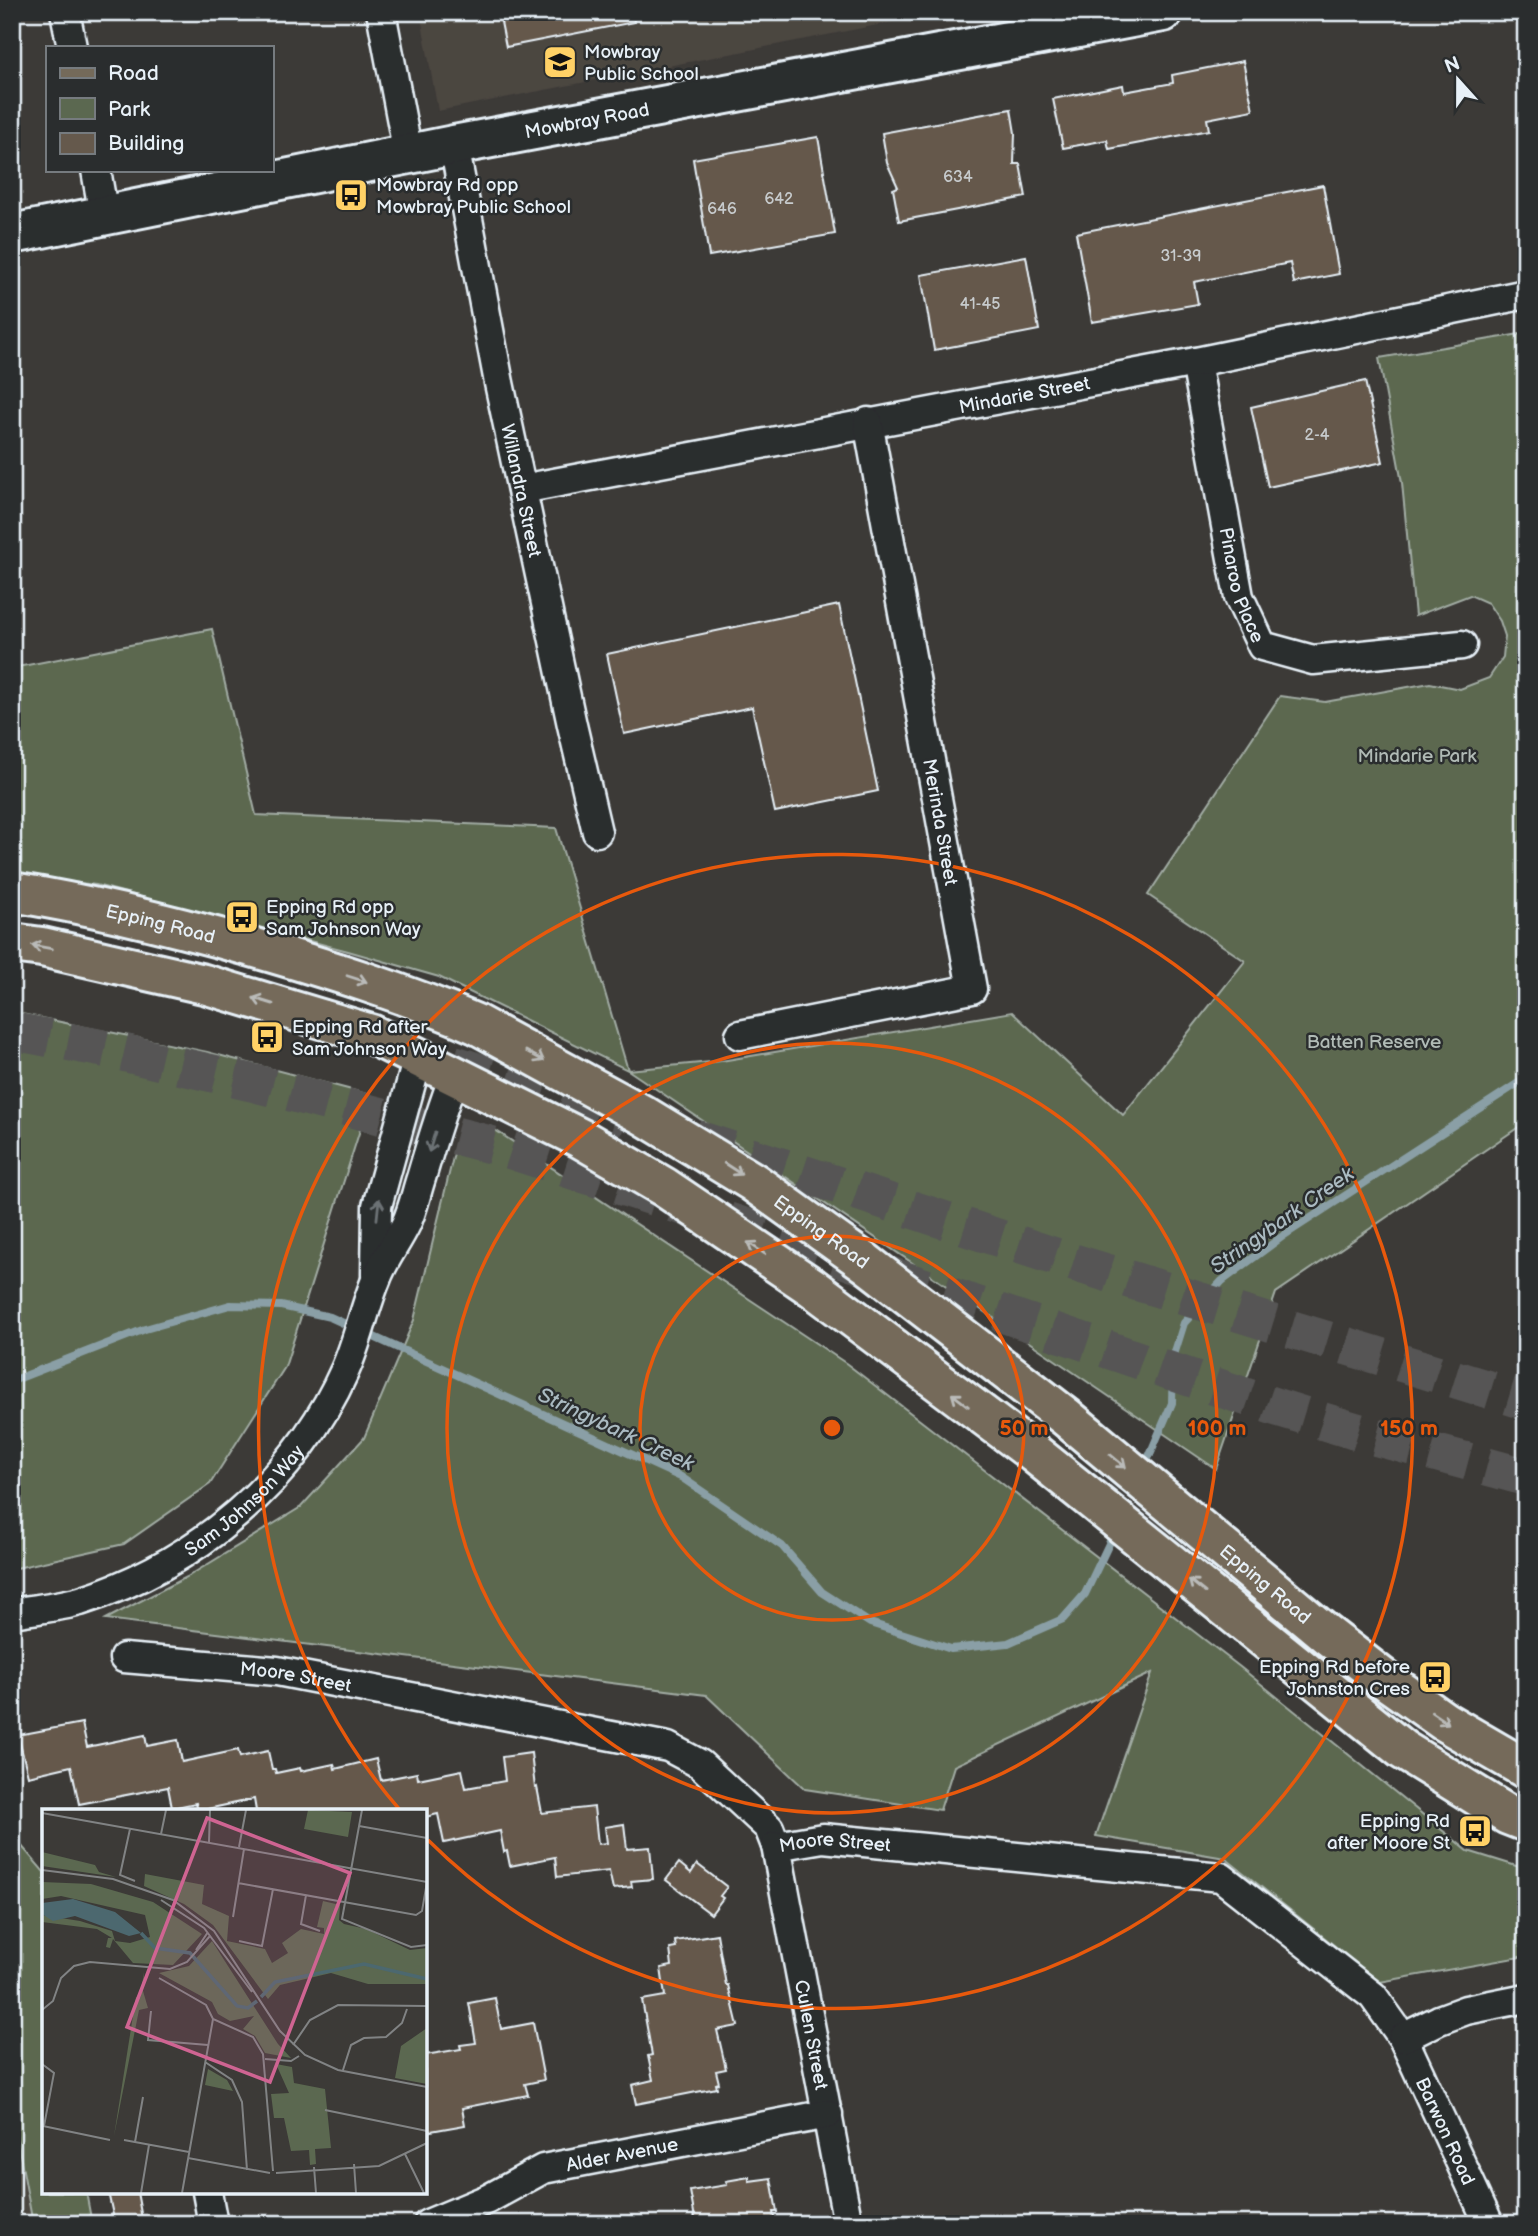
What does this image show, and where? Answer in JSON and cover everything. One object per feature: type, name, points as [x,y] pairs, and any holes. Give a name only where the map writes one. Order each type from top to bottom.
[{"type":"main road","name":"Mowbray Road","points":[[12,234],[454,145],[1163,12]]},
{"type":"main road","name":"Epping Road","points":[[12,892],[109,909],[204,934],[304,962],[437,1007],[475,1024],[654,1122],[753,1182],[866,1263],[1066,1418],[1384,1679],[1445,1722],[1526,1769]]},
{"type":"main road","points":[[12,943],[42,947],[204,984],[371,1034],[580,1138],[664,1187],[812,1287],[1035,1454],[1404,1750],[1508,1815],[1526,1822]]},
{"type":"main road","name":"Sam Johnson Way","points":[[418,1058],[437,1007]]},
{"type":"main road","name":"Sam Johnson Way","points":[[454,1077],[475,1024]]},
{"type":"street","points":[[65,12],[72,46]]},
{"type":"street","points":[[381,12],[408,155]]},
{"type":"street","name":"Willandra Street","points":[[454,145],[499,383],[597,832]]},
{"type":"street","points":[[96,172],[104,216]]},
{"type":"street","name":"Mindarie Street","points":[[522,489],[1196,362],[1526,294]]},
{"type":"street","name":"Pinaroo Place","points":[[1196,362],[1239,597],[1262,646],[1313,660],[1462,645]]},
{"type":"street","name":"Merinda Street","points":[[740,1035],[972,989],[867,422]]},
{"type":"street","name":"Sam Johnson Way","points":[[376,1278],[377,1206],[418,1058]]},
{"type":"street","name":"Sam Johnson Way","points":[[12,1613],[78,1601],[122,1585],[160,1566],[203,1540],[244,1508],[291,1459],[325,1409],[346,1369],[376,1278],[407,1222],[454,1077]]},
{"type":"street","name":"Moore Street","points":[[124,1658],[277,1671],[668,1747],[700,1764],[769,1828],[776,1846],[823,1838],[1221,1877],[1373,1996],[1403,2038]]},
{"type":"street","name":"Cullen Street","points":[[776,1846],[849,2224]]},
{"type":"street","points":[[1403,2038],[1466,2010],[1526,1998]]},
{"type":"street","name":"Barwon Road","points":[[1403,2038],[1489,2224]]},
{"type":"street","name":"Alder Avenue","points":[[428,2224],[488,2199],[543,2169],[828,2114]]},
{"type":"street","points":[[207,2194],[213,2224]]},
{"type":"shaded area","name":"Mowbray Public School","points":[[420,12],[944,12],[438,111]]},
{"type":"shaded area","points":[[12,2112],[33,2224],[12,2224]]},
{"type":"green space","name":"Batten Reserve","points":[[1526,333],[1526,1122],[1276,1293],[1216,1469],[628,1070],[721,1061],[1012,1012],[1123,1115],[1245,961],[1148,895],[1280,696],[1325,702],[1430,683],[1460,689],[1489,678],[1503,657],[1505,636],[1500,621],[1488,603],[1470,595],[1415,616],[1402,483],[1379,358]]},
{"type":"green space","points":[[212,629],[256,815],[556,828],[628,1070],[439,977],[96,885],[12,875],[12,668]]},
{"type":"green space","points":[[12,1012],[207,1052],[371,1095],[285,1367],[210,1484],[124,1544],[12,1569]]},
{"type":"green space","points":[[489,1126],[847,1364],[1240,1667],[1468,1851],[1526,1869],[1526,1956],[1380,1982],[1225,1858],[1096,1836],[1152,1673],[954,1766],[940,1810],[805,1789],[706,1695],[106,1619],[187,1577],[301,1507],[364,1438],[414,1320],[454,1153]]},
{"type":"green space","points":[[12,1801],[20,1844],[42,1870],[42,2194],[86,2194],[92,2224],[33,2224],[12,2112],[12,1921],[17,1920],[12,1895]]},
{"type":"building","points":[[499,12],[633,12],[634,22],[506,47]]},
{"type":"building","points":[[1243,61],[1253,110],[1207,119],[1209,130],[1109,149],[1107,140],[1063,148],[1053,99],[1123,85],[1124,92],[1173,83],[1172,75]]},
{"type":"building","points":[[1011,109],[1015,133],[1014,164],[1020,164],[1026,197],[899,221],[893,189],[898,187],[887,163],[882,133]]},
{"type":"building","points":[[818,137],[835,234],[709,256],[693,159]]},
{"type":"building","points":[[1323,185],[1339,274],[1294,283],[1290,263],[1194,282],[1198,304],[1092,322],[1076,233]]},
{"type":"building","points":[[1026,256],[1039,330],[934,350],[921,275]]},
{"type":"building","points":[[1365,381],[1383,462],[1268,487],[1251,407]]},
{"type":"building","points":[[839,605],[878,791],[775,812],[752,707],[624,734],[607,654]]},
{"type":"building","points":[[82,1723],[87,1747],[145,1735],[147,1746],[178,1740],[182,1762],[238,1750],[240,1757],[268,1751],[272,1769],[275,1769],[276,1773],[334,1764],[335,1769],[376,1759],[381,1780],[417,1773],[418,1779],[462,1770],[466,1788],[505,1781],[502,1757],[531,1753],[535,1788],[537,1787],[542,1813],[594,1807],[598,1844],[607,1843],[605,1827],[624,1824],[627,1849],[650,1847],[653,1879],[631,1881],[632,1887],[613,1889],[609,1871],[557,1877],[555,1857],[510,1866],[500,1831],[444,1843],[438,1814],[427,1817],[427,1809],[256,1809],[254,1799],[207,1809],[198,1809],[196,1803],[172,1808],[168,1787],[79,1804],[71,1766],[28,1776],[18,1735]]},
{"type":"building","points":[[679,1863],[691,1873],[697,1864],[727,1887],[720,1896],[723,1898],[711,1914],[666,1880]]},
{"type":"building","points":[[717,1934],[726,1985],[738,2026],[717,2030],[726,2069],[716,2071],[719,2083],[716,2084],[717,2088],[636,2104],[632,2085],[653,2080],[648,2056],[652,2055],[642,2000],[665,1996],[661,1968],[672,1966],[670,1949],[676,1948],[675,1941]]},
{"type":"building","points":[[495,1998],[501,2029],[533,2023],[544,2080],[525,2084],[528,2095],[462,2108],[465,2125],[427,2132],[427,2055],[461,2049],[460,2045],[476,2043],[469,2003]]},
{"type":"building","points":[[749,2177],[749,2181],[771,2178],[777,2212],[773,2212],[775,2224],[696,2224],[690,2191],[727,2185],[726,2181]]},
{"type":"building","points":[[108,2194],[137,2194],[143,2224],[115,2224]]},
{"type":"waterway","name":"Stringybark Creek","points":[[1144,1468],[1172,1403],[1173,1358],[1184,1323],[1222,1281],[1283,1236],[1526,1078]]},
{"type":"waterway","name":"Stringybark Creek","points":[[12,1381],[145,1329],[230,1305],[281,1306],[330,1317],[681,1477],[782,1546],[822,1592],[870,1623],[951,1649],[1008,1643],[1063,1619],[1085,1594],[1115,1531]]},
{"type":"tunnel","points":[[12,1031],[116,1051],[258,1084],[507,1149],[795,1243],[1276,1407],[1526,1477]]},
{"type":"tunnel","points":[[453,1064],[627,1117]]},
{"type":"tunnel","points":[[694,1138],[1072,1262],[1526,1401]]},
{"type":"place","name":"Mowbray Public School","points":[[560,62]]},
{"type":"place","name":"Mowbray Rd opp Mowbray Public School","points":[[351,195]]},
{"type":"place","name":"Epping Rd opp Sam Johnson Way","points":[[242,917]]},
{"type":"place","name":"Epping Rd after Sam Johnson Way","points":[[267,1037]]},
{"type":"place","name":"Epping Rd before Johnston Cres","points":[[1435,1677]]},
{"type":"place","name":"Epping Rd after Moore St","points":[[1475,1831]]},
{"type":"park label","name":"Mindarie Park","points":[[1417,755]]}]
